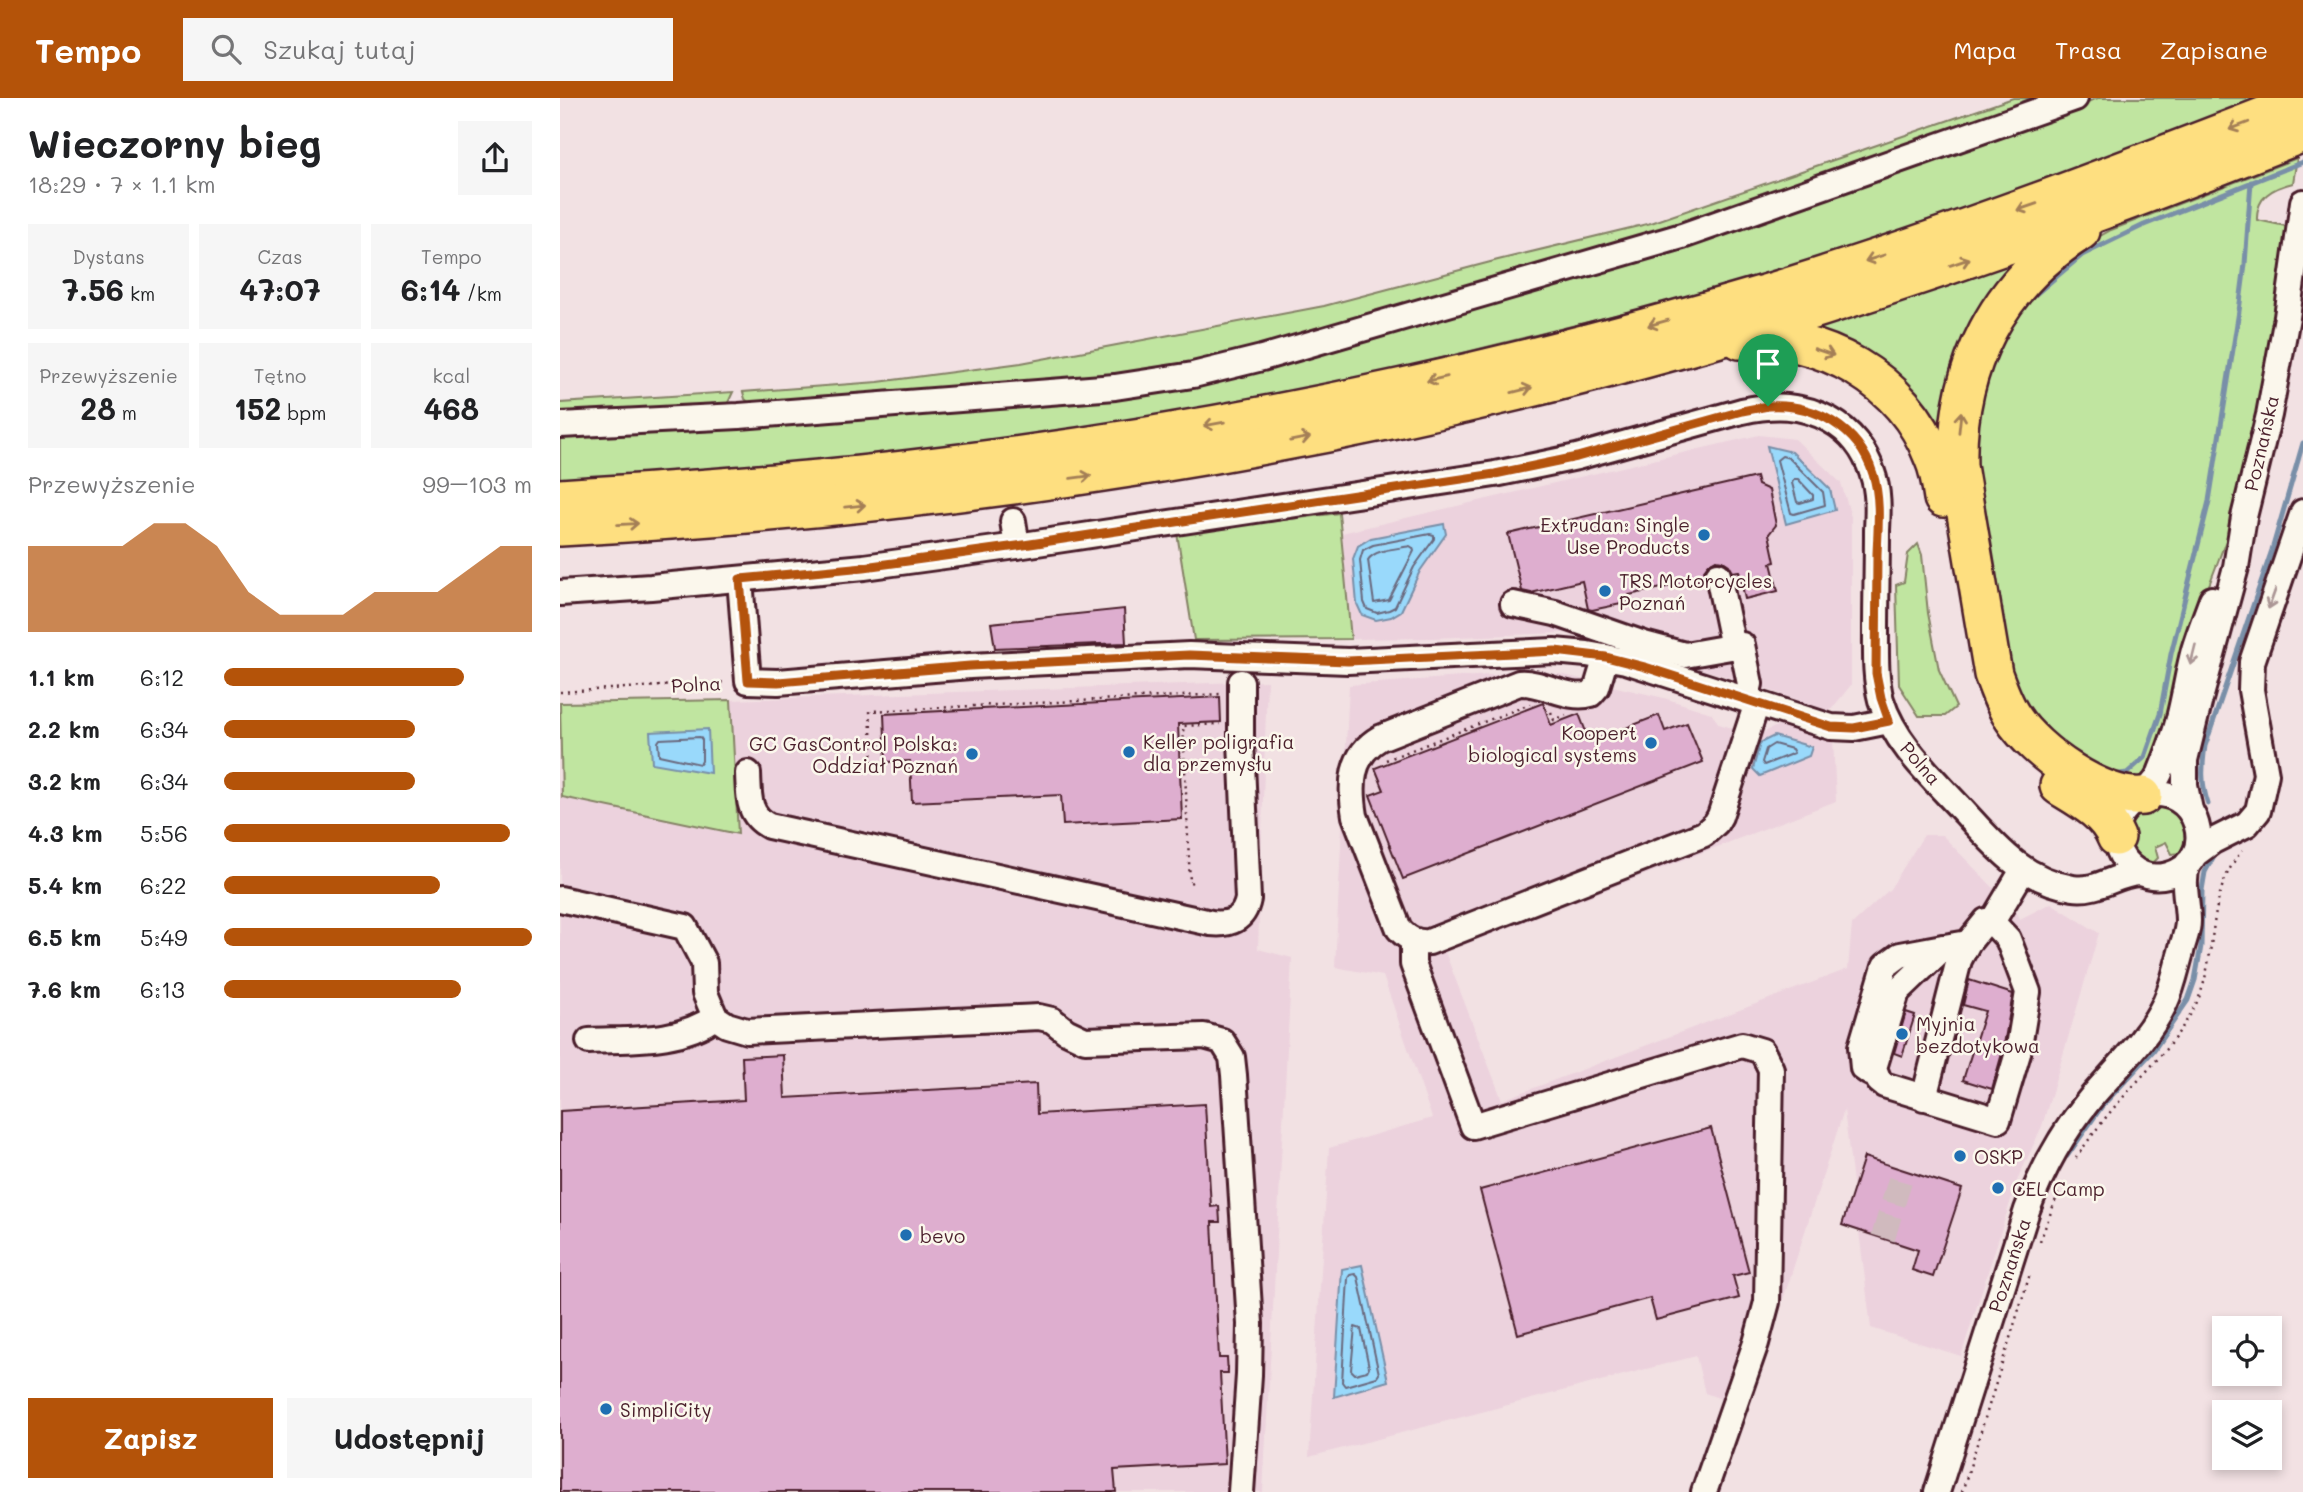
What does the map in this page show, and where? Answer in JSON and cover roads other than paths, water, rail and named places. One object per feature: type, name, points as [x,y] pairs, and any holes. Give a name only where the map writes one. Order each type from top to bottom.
[{"type":"highway","points":[[560,498],[824,479],[938,466],[1147,436],[1372,394],[1605,338],[1770,292],[1940,237],[2078,188],[2303,101]]},
{"type":"highway","points":[[560,527],[732,517],[846,507],[986,490],[1160,465],[1389,421],[1684,348],[1879,289],[2142,197],[2303,133]]},
{"type":"highway","points":[[2142,197],[2085,228],[2054,249],[2006,299],[1987,329],[1969,374],[1962,404],[1957,450],[1971,554],[1993,674],[2006,707],[2028,736],[2061,763],[2105,789],[2128,796],[2143,796]]},
{"type":"highway","points":[[1684,348],[1754,339],[1786,341],[1825,352],[1860,368],[1900,401],[1918,425],[1938,470],[1970,663],[1978,694],[1992,724],[2019,757],[2098,813],[2110,825],[2117,840]]},
{"type":"street","points":[[560,425],[725,417],[981,398],[1115,387],[1193,375],[1262,358],[1682,236],[2075,98]]},
{"type":"street","name":"Poznańska","points":[[2192,814],[2185,786],[2185,760],[2236,567],[2244,517],[2274,387],[2289,306],[2303,202]]},
{"type":"street","points":[[560,593],[864,567],[1017,546],[1526,468],[1577,457],[1742,411],[1768,406],[1791,406],[1817,413],[1838,425],[1855,441],[1873,475],[1878,505],[1876,673],[1889,721]]},
{"type":"street","points":[[2259,801],[2242,817],[2228,822],[2206,824],[2170,796],[2157,793],[2143,796],[2124,810],[2117,824],[2117,840],[2125,862],[2141,873],[2169,875],[2213,841],[2247,824],[2258,811],[2266,774],[2250,690],[2252,662],[2303,512]]},
{"type":"street","name":"Poznańska","points":[[2143,796],[2156,781],[2177,728],[2197,638],[2244,517]]},
{"type":"street","points":[[1013,521],[1017,546]]},
{"type":"street","points":[[1718,575],[1733,647]]},
{"type":"street","name":"Polna","points":[[740,579],[748,681],[778,682],[970,666],[1189,655],[1348,661],[1555,651],[1606,657],[1831,727],[1854,728],[1889,721],[1903,743],[1929,772],[1997,847],[2023,870],[2074,888],[2088,888],[2128,873],[2141,873]]},
{"type":"street","points":[[1513,604],[1555,613],[1676,653],[1692,655],[1742,645],[1752,701],[1720,816],[1704,834],[1429,942],[1413,941],[1399,929],[1355,816],[1353,796],[1356,764],[1364,749],[1380,738],[1519,683],[1534,683],[1581,696],[1594,692],[1606,657]]},
{"type":"street","points":[[748,773],[749,798],[753,812],[769,826],[1211,923],[1226,924],[1243,914],[1248,899],[1241,682]]},
{"type":"street","points":[[2191,859],[2197,847],[2199,832],[2192,814]]},
{"type":"street","points":[[2050,881],[2099,868],[2107,860],[2117,840]]},
{"type":"street","name":"Poznańska","points":[[1937,1492],[2034,1192],[2051,1156],[2072,1123],[2157,1018],[2172,986],[2188,932],[2185,877],[2191,859]]},
{"type":"street","points":[[1992,922],[2023,870]]},
{"type":"street","name":"Poznańska","points":[[2141,873],[2162,888],[2168,897],[2175,913],[2181,950]]},
{"type":"street","points":[[560,899],[685,927],[704,963],[705,993],[715,1017],[727,1025],[747,1031],[1039,1017],[1052,1020],[1066,1031],[1085,1040],[1205,1036],[1222,1041],[1232,1057],[1234,1075],[1250,1324],[1241,1492]]},
{"type":"street","points":[[1986,921],[1992,922],[2008,939],[2028,992],[2018,1053],[1998,1120],[1884,1085],[1879,1081],[1874,1068],[1893,999],[1902,986],[1956,945],[1986,921]]},
{"type":"street","points":[[1413,941],[1413,964],[1473,1126],[1742,1045],[1762,1051],[1771,1069],[1767,1302],[1756,1343],[1704,1492]]},
{"type":"street","points":[[1924,1098],[1959,960],[1956,945]]},
{"type":"street","points":[[589,1041],[678,1035],[699,1029],[715,1017]]},
{"type":"water","points":[[1767,446],[1792,452],[1830,489],[1835,510],[1786,524]]},
{"type":"water","points":[[1444,524],[1446,534],[1420,571],[1401,611],[1391,617],[1376,620],[1362,615],[1357,604],[1353,559],[1358,546],[1371,538]]},
{"type":"water","points":[[708,729],[710,773],[652,763],[650,732]]},
{"type":"water","points":[[1774,736],[1812,747],[1809,756],[1760,776],[1753,769],[1760,743]]},
{"type":"water","points":[[1362,1265],[1388,1381],[1334,1397],[1342,1269]]},
{"type":"waterway","points":[[2031,298],[2082,255],[2144,225],[2303,162]]},
{"type":"waterway","points":[[2114,775],[2127,773],[2145,757],[2160,714],[2171,654],[2209,501],[2239,311],[2251,182]]},
{"type":"waterway","points":[[2208,804],[2203,775],[2205,746],[2272,550],[2303,443]]},
{"type":"waterway","points":[[2067,1156],[2102,1106],[2153,1051],[2188,1000],[2195,980],[2201,946],[2205,872],[2216,852]]},
{"type":"tunnel","points":[[1883,1238],[1903,1170]]},
{"type":"place","name":"Extrudan: Single Use Products","points":[[1704,535]]},
{"type":"place","name":"TRS Motorcycles Poznań","points":[[1605,591]]},
{"type":"place","name":"Koopert biological systems","points":[[1651,743]]},
{"type":"place","name":"Keller poligrafia dla przemysłu","points":[[1129,752]]},
{"type":"place","name":"GC GasControl Polska: Oddział Poznań","points":[[972,754]]},
{"type":"place","name":"Myjnia bezdotykowa","points":[[1902,1034]]},
{"type":"place","name":"OSKP","points":[[1960,1156]]},
{"type":"place","name":"CEL Camp","points":[[1998,1188]]},
{"type":"place","name":"bevo","points":[[906,1235]]},
{"type":"place","name":"SimpliCity","points":[[606,1409]]}]
